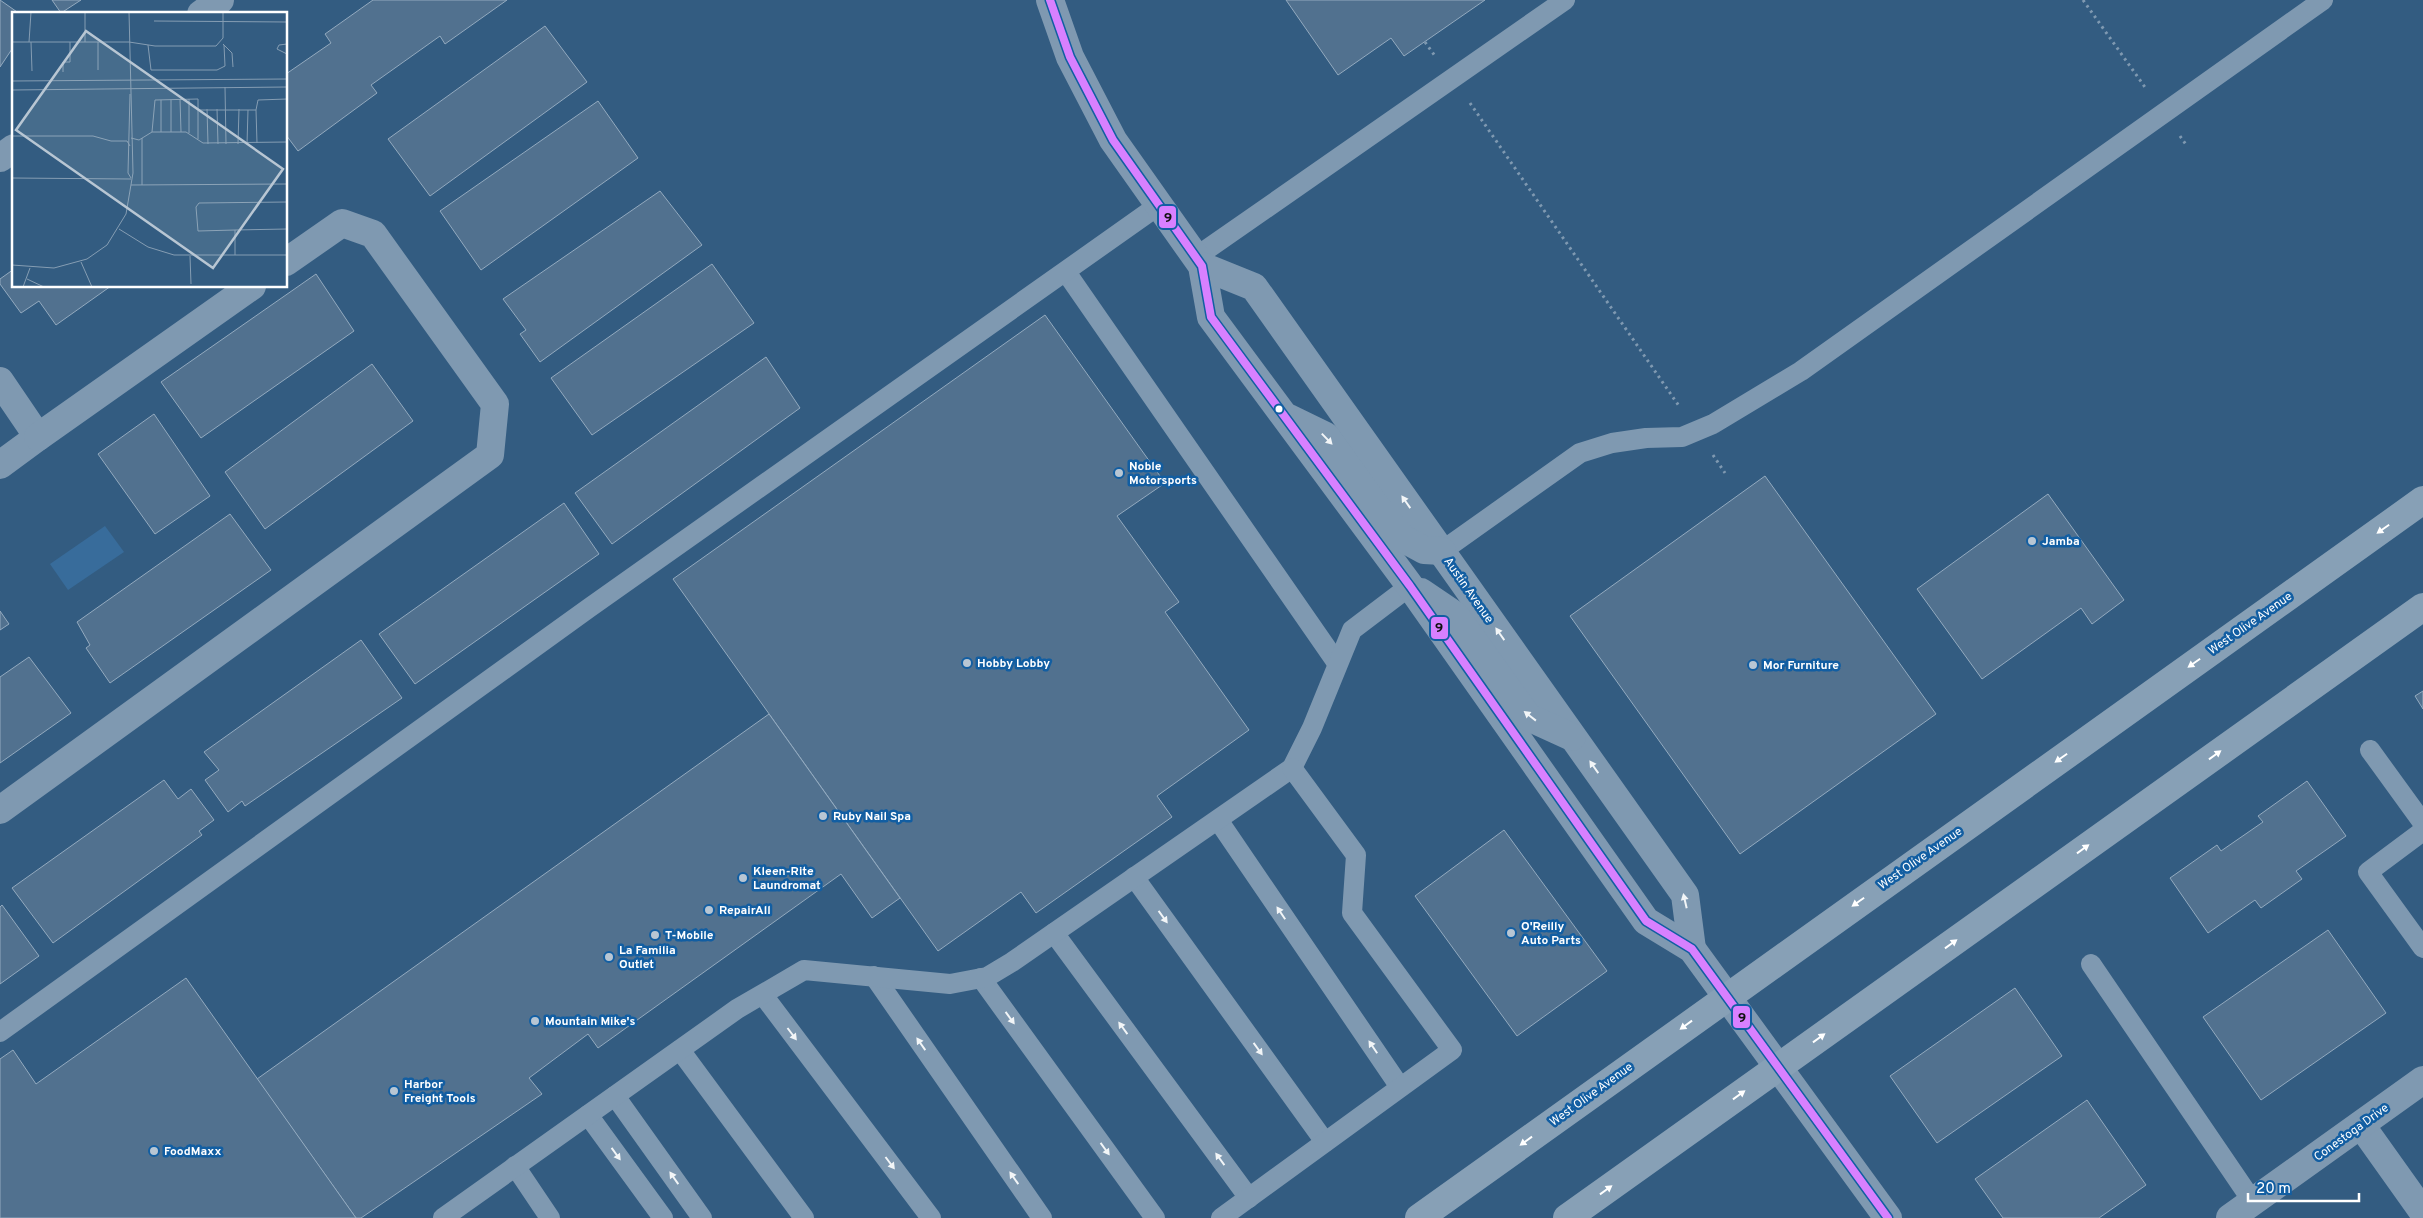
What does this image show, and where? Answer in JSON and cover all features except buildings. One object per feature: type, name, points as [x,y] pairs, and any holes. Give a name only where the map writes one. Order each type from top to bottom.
[{"type":"main road","name":"West Olive Avenue","points":[[1419,1218],[1726,996],[2423,500]]},
{"type":"main road","points":[[1567,1218],[2423,607]]},
{"type":"street","points":[[204,12],[220,0]]},
{"type":"street","name":"Austin Avenue","points":[[1050,0],[1070,57],[1113,140],[1199,261],[1211,317],[1410,586],[1646,921],[1692,949],[1888,1218]]},
{"type":"street","points":[[0,158],[12,149]]},
{"type":"street","points":[[0,810],[490,455],[495,404],[373,234],[342,223],[288,261]]},
{"type":"street","name":"Austin Avenue","points":[[1199,261],[1254,287],[1685,895],[1692,949]]},
{"type":"street","points":[[0,465],[249,288]]},
{"type":"street","points":[[0,381],[38,437]]},
{"type":"street","points":[[1285,416],[1326,436],[1379,510],[1402,538],[1424,550],[1442,551]]},
{"type":"street","points":[[1410,586],[1455,615],[1528,717],[1574,737]]},
{"type":"street","name":"Conestoga Drive","points":[[2230,1218],[2423,1080]]},
{"type":"street","points":[[2361,1125],[2423,1212]]},
{"type":"lane","points":[[1199,261],[1565,0]]},
{"type":"lane","points":[[1442,551],[1580,453],[1612,443],[1646,438],[1682,437],[1713,424],[1801,372],[2323,0]]},
{"type":"lane","points":[[0,1032],[589,608],[1159,206]]},
{"type":"lane","points":[[1066,272],[1337,663]]},
{"type":"lane","points":[[443,1218],[737,1010],[804,970],[950,984],[981,978],[1012,962],[1292,768],[1312,728],[1352,630],[1410,586]]},
{"type":"lane","points":[[2370,750],[2423,823]]},
{"type":"lane","points":[[1221,1218],[1452,1050],[1352,913],[1356,855],[1292,768]]},
{"type":"lane","points":[[1218,820],[1400,1087]]},
{"type":"lane","points":[[2423,831],[2368,872],[2423,948]]},
{"type":"lane","points":[[1134,877],[1325,1142]]},
{"type":"lane","points":[[1054,933],[1249,1198]]},
{"type":"lane","points":[[2091,964],[2253,1202]]},
{"type":"lane","points":[[874,976],[1041,1218]]},
{"type":"lane","points":[[981,978],[1155,1218]]},
{"type":"lane","points":[[762,995],[931,1218]]},
{"type":"lane","points":[[680,1050],[804,1218]]},
{"type":"lane","points":[[615,1096],[702,1218]]},
{"type":"lane","points":[[588,1115],[663,1218]]},
{"type":"lane","points":[[515,1166],[550,1218]]},
{"type":"path","points":[[2083,0],[2187,146]]},
{"type":"path","points":[[1424,42],[1453,79],[1725,473]]},
{"type":"water","points":[[105,526],[124,552],[68,590],[50,564]]},
{"type":"transit line","name":"9","points":[[1050,0],[1070,57],[1113,140],[1202,266],[1211,317],[1410,586],[1646,921],[1692,949],[1888,1218]]},
{"type":"place","name":"Noble Motorsports","points":[[1119,473]]},
{"type":"place","name":"Jamba","points":[[2032,541]]},
{"type":"place","name":"Hobby Lobby","points":[[967,663]]},
{"type":"place","name":"Mor Furniture","points":[[1753,665]]},
{"type":"place","name":"Ruby Nail Spa","points":[[823,816]]},
{"type":"place","name":"Kleen-Rite Laundromat","points":[[743,878]]},
{"type":"place","name":"RepairAll","points":[[709,910]]},
{"type":"place","name":"O'Reilly Auto Parts","points":[[1511,933]]},
{"type":"place","name":"T-Mobile","points":[[655,935]]},
{"type":"place","name":"La Familia Outlet","points":[[609,957]]},
{"type":"place","name":"Mountain Mike's","points":[[535,1021]]},
{"type":"place","name":"Harbor Freight Tools","points":[[394,1091]]},
{"type":"place","name":"FoodMaxx","points":[[154,1151]]}]
